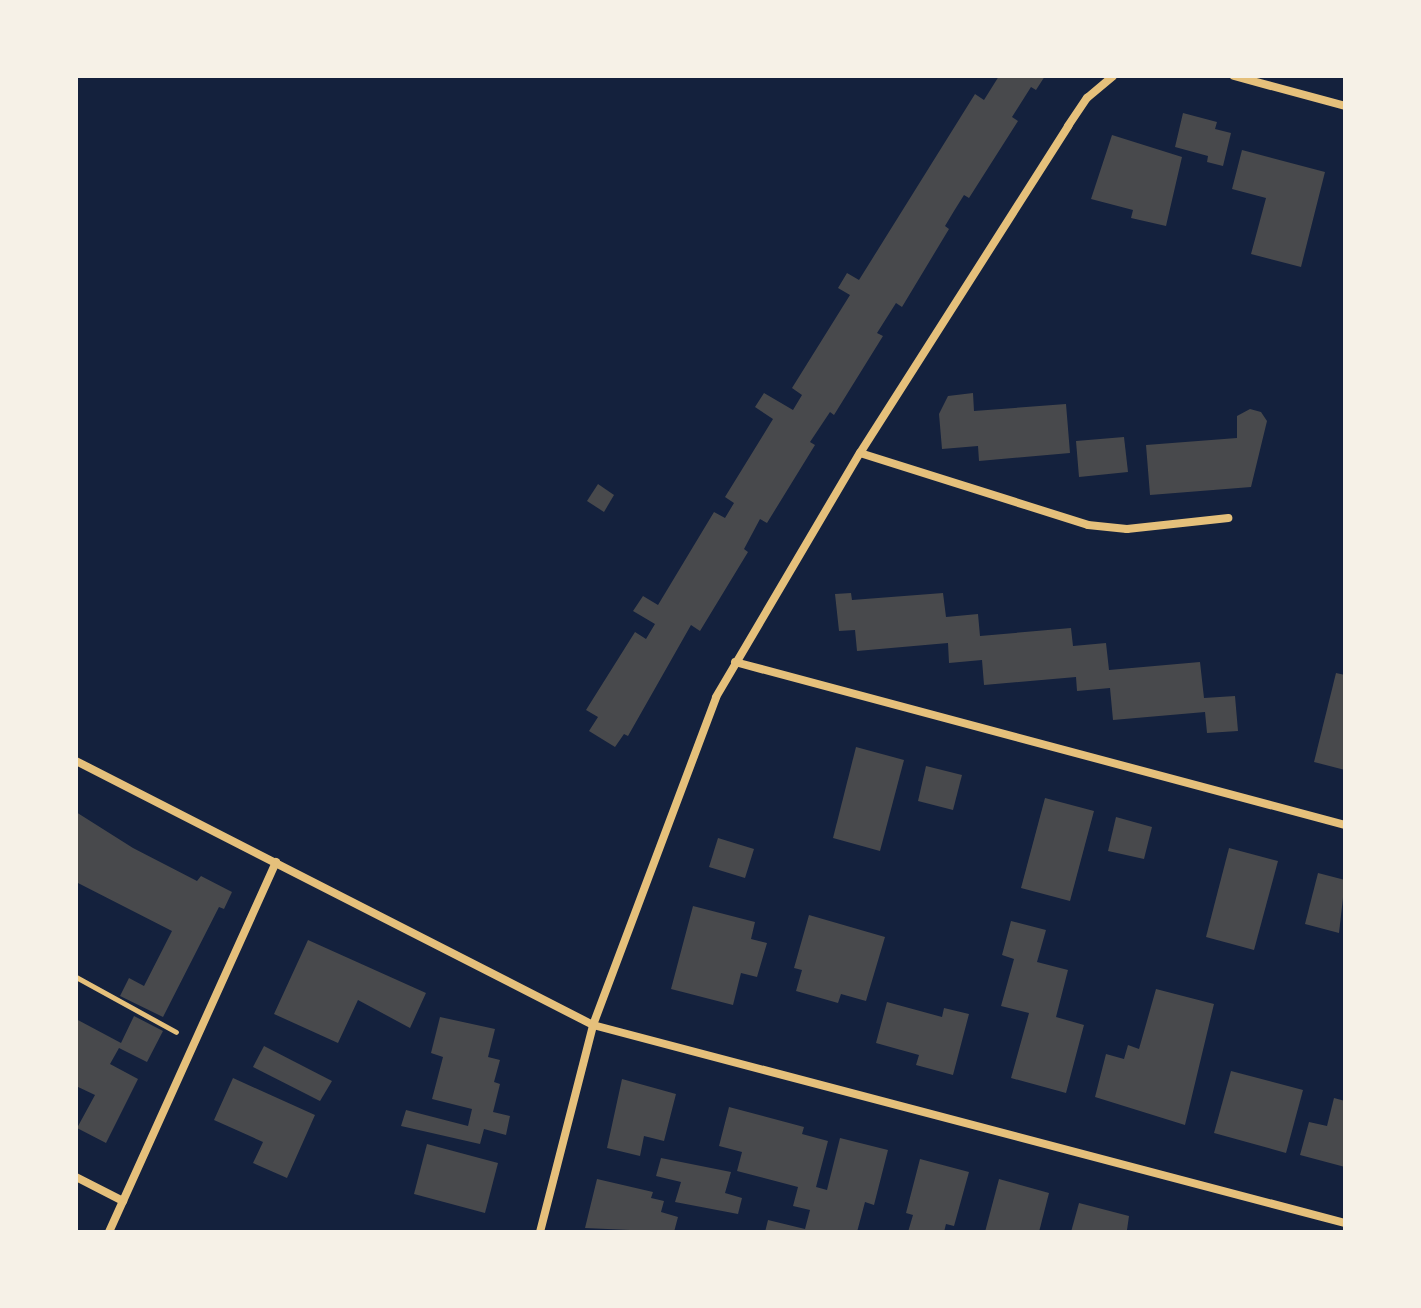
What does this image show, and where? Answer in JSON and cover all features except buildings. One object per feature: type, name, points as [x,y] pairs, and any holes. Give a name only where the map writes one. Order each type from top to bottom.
[{"type":"street","points":[[540,1232],[593,1025],[699,734],[735,662],[860,453],[1068,126],[1087,98],[1113,76]]},
{"type":"street","points":[[1234,76],[1345,106]]},
{"type":"street","points":[[860,453],[1088,525],[1127,529],[1228,518]]},
{"type":"street","points":[[735,662],[1345,825]]},
{"type":"street","points":[[76,761],[593,1025],[1345,1223]]},
{"type":"street","points":[[109,1232],[276,862]]},
{"type":"street","points":[[76,1177],[123,1201]]},
{"type":"path","points":[[76,977],[194,1042]]}]
